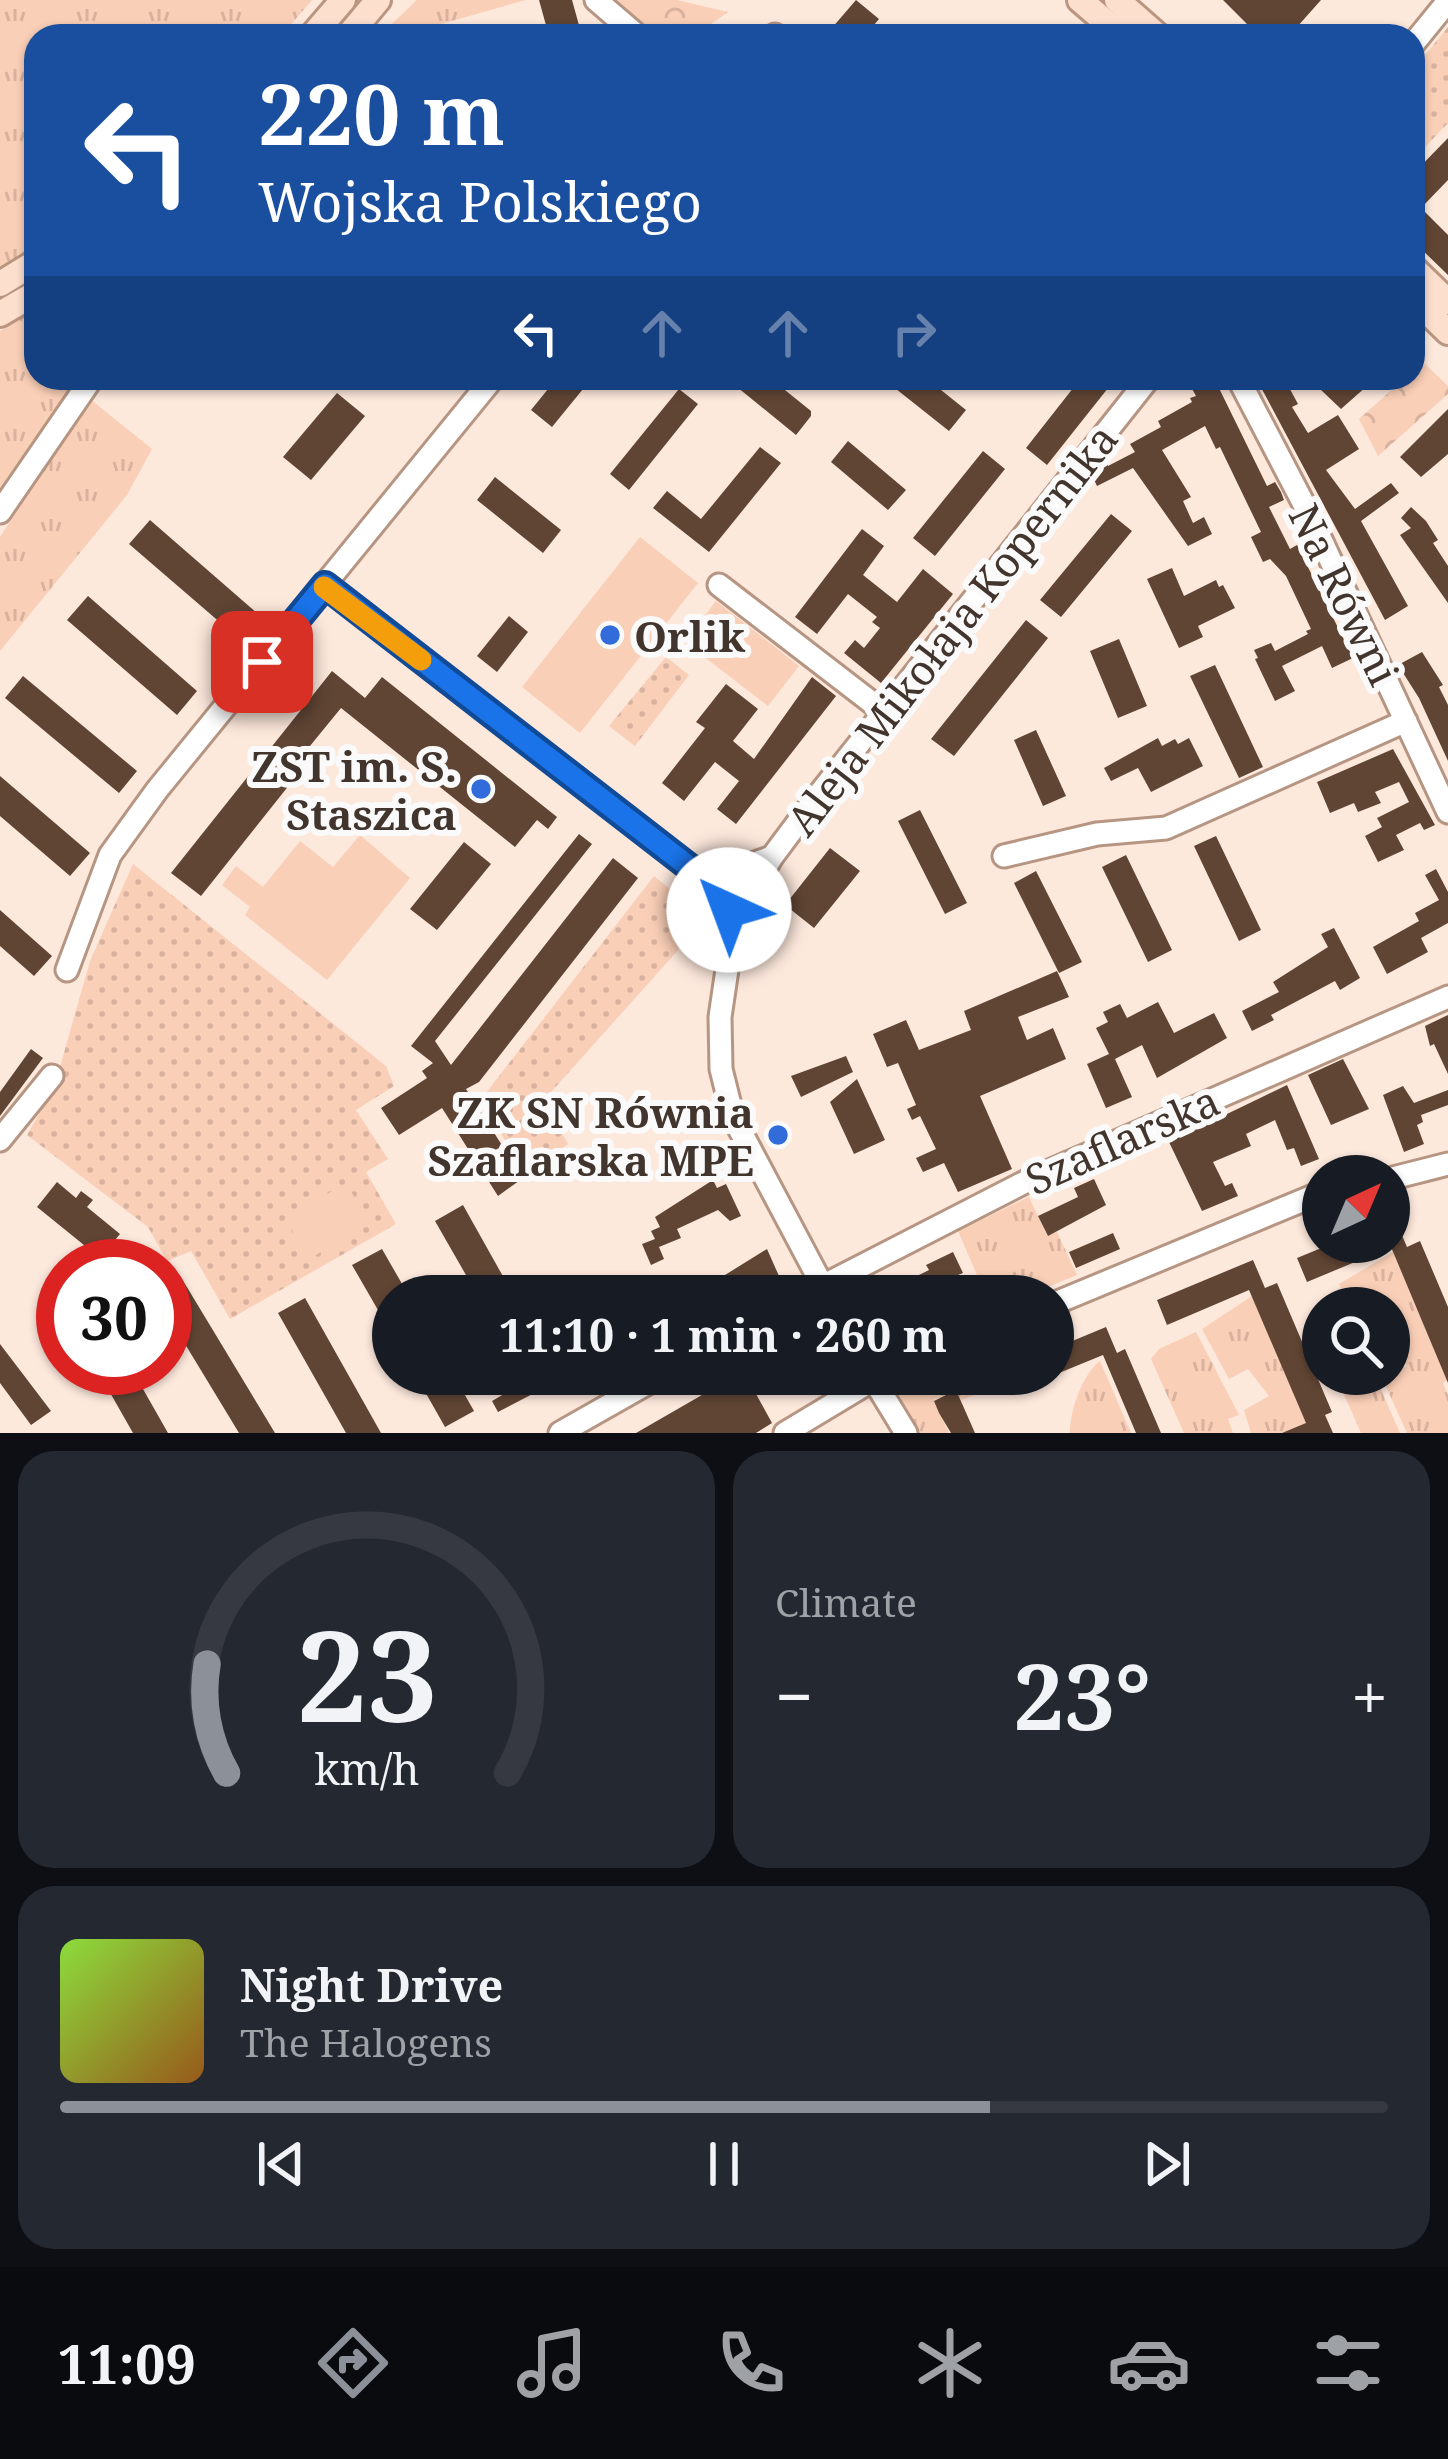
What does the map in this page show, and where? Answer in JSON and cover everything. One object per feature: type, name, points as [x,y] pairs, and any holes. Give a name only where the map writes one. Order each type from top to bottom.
[{"type":"main road","points":[[322,24],[343,0]]},
{"type":"main road","points":[[358,24],[378,0]]},
{"type":"main road","points":[[361,24],[394,0]]},
{"type":"main road","points":[[1080,0],[1108,24]]},
{"type":"main road","points":[[1117,0],[1144,24]]},
{"type":"main road","points":[[1425,280],[1448,302]]},
{"type":"main road","points":[[1425,310],[1448,332]]},
{"type":"street","points":[[596,0],[624,24]]},
{"type":"street","points":[[1425,29],[1448,1]]},
{"type":"street","points":[[0,512],[84,390]]},
{"type":"street","points":[[68,970],[110,855],[483,390]]},
{"type":"street","name":"Aleja Mikołaja Kopernika","points":[[809,1275],[734,1117],[722,1069],[719,1017],[734,922],[772,856],[1139,390]]},
{"type":"street","name":"Na Równi","points":[[1244,390],[1309,514],[1448,812]]},
{"type":"street","points":[[325,585],[706,880],[723,897],[734,922]]},
{"type":"street","points":[[719,585],[884,712]]},
{"type":"street","points":[[1004,856],[1097,834],[1166,828],[1406,721]]},
{"type":"street","points":[[706,880],[772,856]]},
{"type":"street","name":"Szaflarska","points":[[849,1275],[1031,1179],[1448,998]]},
{"type":"street","points":[[0,1140],[52,1076]]},
{"type":"street","points":[[1410,1174],[1448,1164]]},
{"type":"street","points":[[1074,1295],[1302,1201]]},
{"type":"street","points":[[560,1433],[627,1395]]},
{"type":"street","points":[[785,1433],[845,1395]]},
{"type":"street","points":[[885,1395],[906,1433]]},
{"type":"green space","points":[[0,0],[312,0],[291,24],[24,24],[24,256],[0,270]]},
{"type":"green space","points":[[417,0],[526,0],[441,24],[392,24]]},
{"type":"green space","points":[[605,0],[677,0],[728,12],[711,24],[633,24]]},
{"type":"green space","points":[[1448,27],[1448,123],[1425,147],[1425,55]]},
{"type":"green space","points":[[24,316],[24,390],[74,390],[0,496],[0,331]]},
{"type":"green space","points":[[1425,364],[1448,386],[1448,394],[1378,456],[1359,419],[1392,390],[1425,390]]},
{"type":"green space","points":[[90,399],[152,449],[127,495],[0,651],[0,537]]},
{"type":"green space","name":"Orlik","points":[[640,537],[698,583],[580,733],[522,687]]},
{"type":"green space","points":[[716,601],[799,666],[768,706],[685,642]]},
{"type":"green space","points":[[666,657],[689,675],[635,746],[609,726]]},
{"type":"green space","points":[[360,835],[410,878],[327,980],[245,915],[250,907],[222,885],[236,866],[263,887],[300,841],[333,867]]},
{"type":"green space","points":[[133,864],[386,1066],[394,1086],[356,1110],[388,1159],[366,1172],[396,1224],[230,1319],[192,1253],[192,1239],[155,1239],[148,1227],[27,1135],[54,1088],[90,961]]},
{"type":"green space","points":[[654,876],[706,919],[543,1101],[568,1144],[526,1174],[478,1097],[486,1093]]},
{"type":"green space","points":[[346,1183],[370,1224],[309,1259],[285,1218]]},
{"type":"green space","points":[[1029,1197],[1047,1235],[1057,1232],[1077,1275],[977,1275],[958,1231]]},
{"type":"green space","points":[[1374,1263],[1398,1263],[1408,1287],[1340,1287]]},
{"type":"green space","points":[[1410,1292],[1447,1380],[1443,1383],[1448,1395],[1448,1433],[1407,1433],[1390,1395],[1410,1395]]},
{"type":"green space","points":[[1252,1296],[1306,1423],[1301,1425],[1305,1433],[1251,1433],[1244,1410],[1269,1396],[1248,1369],[1229,1379],[1202,1329]]},
{"type":"green space","points":[[1196,1332],[1239,1415],[1228,1419],[1233,1433],[1184,1433],[1151,1359],[1159,1349]]},
{"type":"green space","points":[[1100,1361],[1131,1433],[1070,1433],[1078,1394]]},
{"type":"green space","points":[[945,1395],[934,1400],[949,1433],[916,1433],[896,1396]]},
{"type":"green space","points":[[1344,1395],[1383,1395],[1400,1433],[1361,1433]]},
{"type":"building","points":[[539,0],[572,0],[579,24],[546,24]]},
{"type":"building","points":[[856,0],[879,19],[875,24],[835,24]]},
{"type":"building","points":[[1223,0],[1321,0],[1300,24],[1247,24]]},
{"type":"building","points":[[1448,138],[1448,180],[1425,204],[1425,162]]},
{"type":"building","points":[[1425,212],[1448,235],[1448,275],[1425,253]]},
{"type":"building","points":[[547,390],[582,390],[552,427],[531,410]]},
{"type":"building","points":[[678,390],[698,404],[629,490],[610,474]]},
{"type":"building","points":[[741,390],[785,390],[811,411],[796,435]]},
{"type":"building","points":[[897,390],[941,390],[966,410],[949,431]]},
{"type":"building","points":[[1072,390],[1106,390],[1047,465],[1026,448]]},
{"type":"building","points":[[1193,390],[1220,390],[1267,486],[1275,482],[1281,492],[1284,500],[1269,507],[1290,549],[1297,545],[1353,658],[1332,668],[1322,646],[1282,666],[1295,691],[1275,701],[1254,650],[1271,643],[1275,651],[1311,629],[1286,576],[1270,559],[1263,562],[1251,537],[1261,532],[1205,426],[1162,450],[1191,497],[1183,501],[1193,523],[1204,517],[1212,534],[1188,546],[1133,468],[1097,486],[1092,475],[1105,461],[1108,466],[1135,452],[1130,444],[1161,427],[1158,421],[1196,396]]},
{"type":"building","points":[[1262,390],[1290,390],[1298,404],[1292,407],[1308,433],[1338,415],[1359,449],[1326,470],[1355,509],[1391,483],[1399,493],[1361,521],[1408,606],[1385,620]]},
{"type":"building","points":[[1321,390],[1362,390],[1341,409]]},
{"type":"building","points":[[337,393],[365,416],[311,480],[283,457]]},
{"type":"building","points":[[1448,409],[1448,454],[1421,477],[1400,457]]},
{"type":"building","points":[[848,441],[906,490],[888,510],[831,462]]},
{"type":"building","points":[[760,447],[781,463],[709,552],[653,508],[667,491],[701,519]]},
{"type":"building","points":[[983,451],[1005,469],[935,556],[913,538]]},
{"type":"building","points":[[495,477],[561,530],[543,553],[477,500]]},
{"type":"building","points":[[1411,507],[1438,540],[1433,543],[1448,566],[1448,603],[1400,535],[1411,528],[1401,518]]},
{"type":"building","points":[[1111,514],[1132,531],[1061,617],[1040,600]]},
{"type":"building","points":[[150,520],[257,613],[237,637],[129,544]]},
{"type":"building","points":[[862,529],[884,546],[863,575],[897,602],[923,569],[953,594],[881,683],[844,653],[855,640],[864,648],[880,628],[872,622],[877,617],[848,594],[817,634],[795,617]]},
{"type":"building","points":[[1172,568],[1184,596],[1216,580],[1235,608],[1198,626],[1203,637],[1179,648],[1147,579]]},
{"type":"building","points":[[88,596],[197,691],[177,715],[67,620]]},
{"type":"building","points":[[509,616],[528,632],[497,672],[477,656]]},
{"type":"building","points":[[1026,620],[1048,638],[954,756],[931,739]]},
{"type":"building","points":[[1119,639],[1147,706],[1118,718],[1090,651]]},
{"type":"building","points":[[1422,652],[1443,685],[1439,687],[1448,705],[1448,761],[1398,665]]},
{"type":"building","points":[[1215,665],[1263,767],[1239,778],[1190,676]]},
{"type":"building","name":"ZST im. S. Staszica","points":[[332,671],[365,698],[382,677],[557,817],[548,829],[537,820],[515,847],[341,708],[292,768],[298,774],[201,896],[171,873]]},
{"type":"building","points":[[23,676],[137,771],[119,793],[5,698]]},
{"type":"building","points":[[812,677],[836,696],[736,824],[717,809],[739,781],[715,762],[684,801],[662,783],[705,728],[696,722],[726,684],[758,709],[733,741],[754,759]]},
{"type":"building","points":[[1036,730],[1066,796],[1043,806],[1014,740]]},
{"type":"building","points":[[1158,738],[1162,746],[1189,738],[1203,766],[1151,792],[1138,768],[1111,781],[1104,768]]},
{"type":"building","points":[[1393,749],[1435,825],[1424,830],[1420,823],[1396,835],[1404,850],[1378,862],[1365,836],[1382,827],[1377,818],[1409,802],[1399,782],[1375,792],[1381,803],[1358,812],[1354,803],[1330,813],[1317,782]]},
{"type":"building","points":[[0,776],[90,853],[70,876],[0,816]]},
{"type":"building","points":[[920,810],[967,903],[945,914],[898,821]]},
{"type":"building","points":[[579,834],[592,844],[435,1041],[451,1065],[613,858],[638,878],[479,1082],[466,1089],[523,1178],[498,1196],[442,1108],[399,1135],[381,1108],[427,1078],[422,1071],[433,1063],[411,1046]]},
{"type":"building","points":[[1216,836],[1261,930],[1239,941],[1194,846]]},
{"type":"building","points":[[464,842],[491,864],[437,930],[410,909]]},
{"type":"building","points":[[830,848],[860,871],[814,928],[785,905]]},
{"type":"building","points":[[1126,855],[1172,950],[1148,962],[1102,867]]},
{"type":"building","points":[[1436,869],[1448,892],[1448,923],[1421,938],[1428,952],[1387,974],[1373,947],[1419,921],[1415,913],[1439,900],[1425,875]]},
{"type":"building","points":[[1036,871],[1082,962],[1059,973],[1014,883]]},
{"type":"building","points":[[0,910],[52,956],[34,976],[0,946]]},
{"type":"building","points":[[1334,928],[1360,978],[1340,990],[1335,981],[1271,1015],[1274,1020],[1252,1031],[1242,1011],[1279,992],[1273,982],[1328,947],[1321,934]]},
{"type":"building","points":[[1057,971],[1069,997],[1018,1017],[1027,1040],[1053,1028],[1066,1059],[980,1096],[1012,1169],[958,1192],[944,1163],[923,1172],[916,1158],[936,1149],[920,1116],[912,1120],[907,1109],[916,1105],[898,1063],[887,1067],[873,1034],[906,1020],[919,1050],[971,1030],[964,1011]]},
{"type":"building","points":[[1158,1002],[1174,1033],[1214,1013],[1227,1038],[1157,1078],[1142,1045],[1115,1059],[1132,1097],[1106,1108],[1087,1064],[1109,1054],[1096,1028],[1108,1022],[1103,1012],[1120,1004],[1127,1018]]},
{"type":"building","points":[[1448,1015],[1448,1074],[1434,1044],[1430,1046],[1425,1026]]},
{"type":"building","points":[[31,1049],[43,1058],[0,1116],[0,1092]]},
{"type":"building","points":[[846,1056],[853,1072],[801,1097],[791,1076]]},
{"type":"building","points":[[1343,1059],[1369,1109],[1331,1125],[1308,1075]]},
{"type":"building","points":[[857,1079],[885,1140],[854,1154],[830,1102]]},
{"type":"building","points":[[1287,1085],[1317,1155],[1302,1155],[1301,1166],[1294,1148],[1287,1150],[1275,1120],[1246,1134],[1251,1146],[1213,1162],[1225,1186],[1232,1183],[1238,1196],[1202,1211],[1169,1142]]},
{"type":"building","points":[[1403,1086],[1414,1103],[1448,1090],[1448,1105],[1421,1115],[1423,1122],[1417,1125],[1424,1144],[1404,1152],[1383,1095]]},
{"type":"building","points":[[1094,1179],[1106,1205],[1048,1236],[1038,1216],[1078,1197],[1074,1188]]},
{"type":"building","points":[[713,1180],[717,1188],[726,1184],[741,1216],[730,1221],[718,1210],[677,1229],[681,1238],[659,1247],[664,1259],[651,1265],[642,1244],[655,1239],[651,1231],[660,1227],[655,1217]]},
{"type":"building","points":[[57,1182],[76,1198],[81,1191],[93,1200],[87,1207],[120,1234],[116,1239],[77,1239],[37,1207]]},
{"type":"building","points":[[463,1205],[502,1275],[466,1275],[435,1221]]},
{"type":"building","points":[[1113,1233],[1120,1249],[1076,1268],[1069,1252]]},
{"type":"building","points":[[1420,1241],[1448,1307],[1448,1383],[1410,1287],[1398,1263],[1410,1263],[1410,1246]]},
{"type":"building","points":[[382,1249],[397,1275],[372,1275],[372,1300],[352,1265]]},
{"type":"building","points":[[767,1249],[779,1275],[725,1275]]},
{"type":"building","points":[[953,1252],[963,1273],[919,1275],[929,1270],[926,1265]]},
{"type":"building","points":[[1302,1256],[1302,1263],[1353,1263],[1307,1282],[1297,1258]]},
{"type":"building","points":[[1253,1260],[1265,1288],[1277,1283],[1302,1342],[1302,1395],[1325,1395],[1332,1412],[1325,1415],[1333,1433],[1282,1433],[1306,1423],[1249,1290],[1167,1325],[1157,1300]]},
{"type":"building","points":[[192,1296],[275,1433],[239,1433],[192,1356]]},
{"type":"building","points":[[305,1298],[381,1433],[346,1433],[278,1313]]},
{"type":"building","points":[[1106,1327],[1117,1353],[1125,1349],[1161,1433],[1136,1433],[1103,1355],[1074,1367],[1074,1340]]},
{"type":"building","points":[[0,1344],[51,1411],[31,1425],[0,1383]]},
{"type":"building","points":[[111,1395],[146,1395],[168,1433],[133,1433]]},
{"type":"building","points":[[427,1395],[465,1395],[474,1411],[445,1427]]},
{"type":"building","points":[[502,1395],[531,1395],[498,1412],[492,1401]]},
{"type":"building","points":[[702,1395],[757,1395],[772,1423],[756,1433],[636,1433]]},
{"type":"building","points":[[958,1395],[975,1433],[951,1433],[934,1401]]},
{"type":"slow traffic","points":[[324,587],[421,660]]},
{"type":"place","name":"Orlik","points":[[610,635]]},
{"type":"place","name":"ZST im. S. Staszica","points":[[481,789]]},
{"type":"place","name":"ZK SN Równia Szaflarska MPE","points":[[778,1135]]},
{"type":"route","points":[[262,662],[325,585],[706,880],[729,910]]}]
